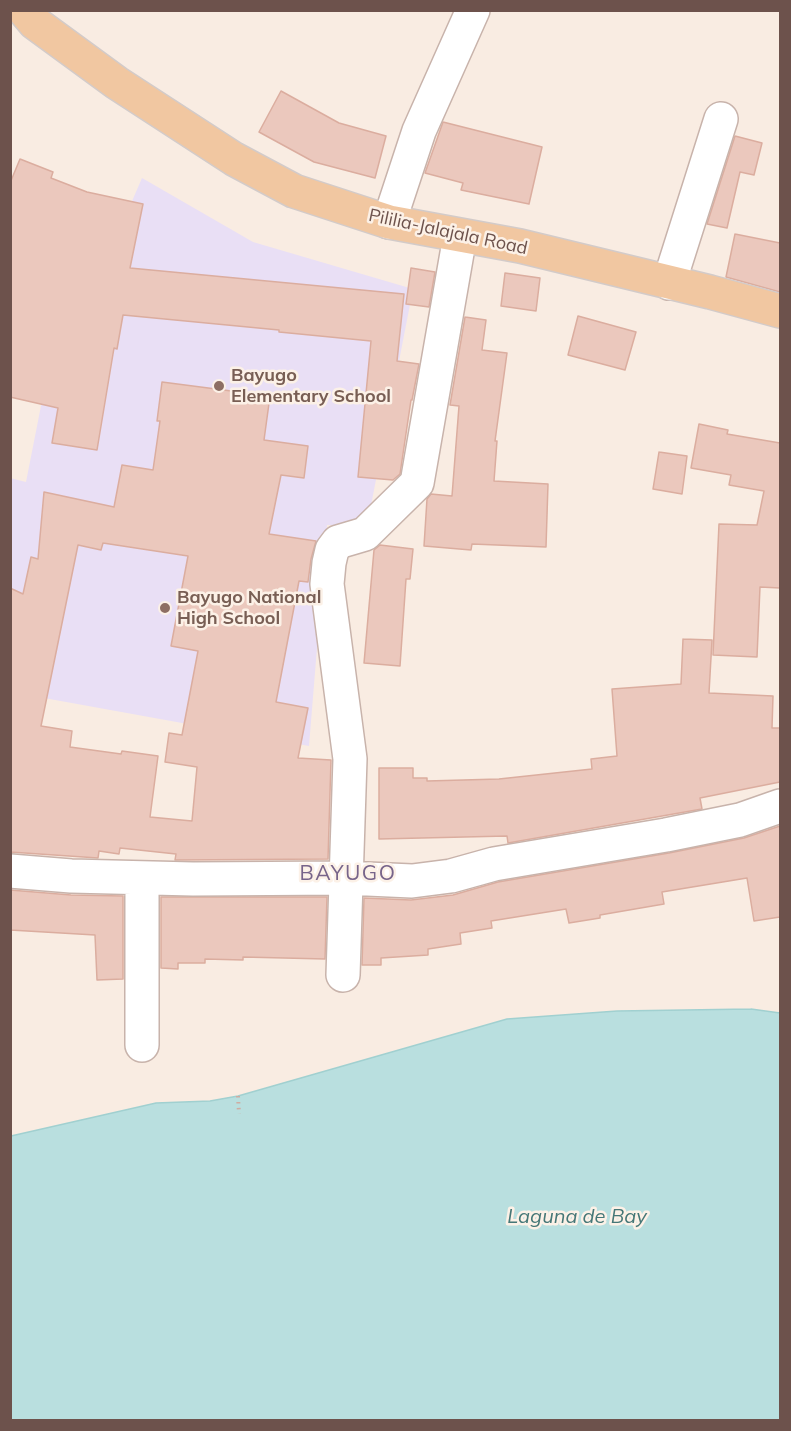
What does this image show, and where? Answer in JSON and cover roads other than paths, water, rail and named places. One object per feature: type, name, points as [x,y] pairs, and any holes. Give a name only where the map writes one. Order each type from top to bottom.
[{"type":"main road","name":"Pililia-Jalajala Road","points":[[24,10],[35,23],[117,83],[234,159],[294,191],[388,222],[520,246],[780,311]]},
{"type":"street","points":[[388,222],[419,131],[472,10]]},
{"type":"street","points":[[669,283],[721,119]]},
{"type":"street","points":[[343,975],[350,759],[327,584],[329,563],[332,550],[338,542],[365,534],[417,483],[460,236]]},
{"type":"street","points":[[10,871],[70,876],[142,878],[345,878],[412,881],[451,876],[494,864],[740,820],[780,806]]},
{"type":"street","points":[[142,878],[142,1045]]},
{"type":"water","name":"Laguna de Bay","points":[[751,1009],[780,1013],[780,1420],[11,1420],[11,1136],[156,1103],[210,1101],[238,1096],[507,1019],[617,1011]]},
{"type":"place","name":"Bayugo Elementary School","points":[[219,386]]},
{"type":"place","name":"Bayugo National High School","points":[[165,608]]},
{"type":"district","name":"BAYUGO","points":[[348,874]]}]
